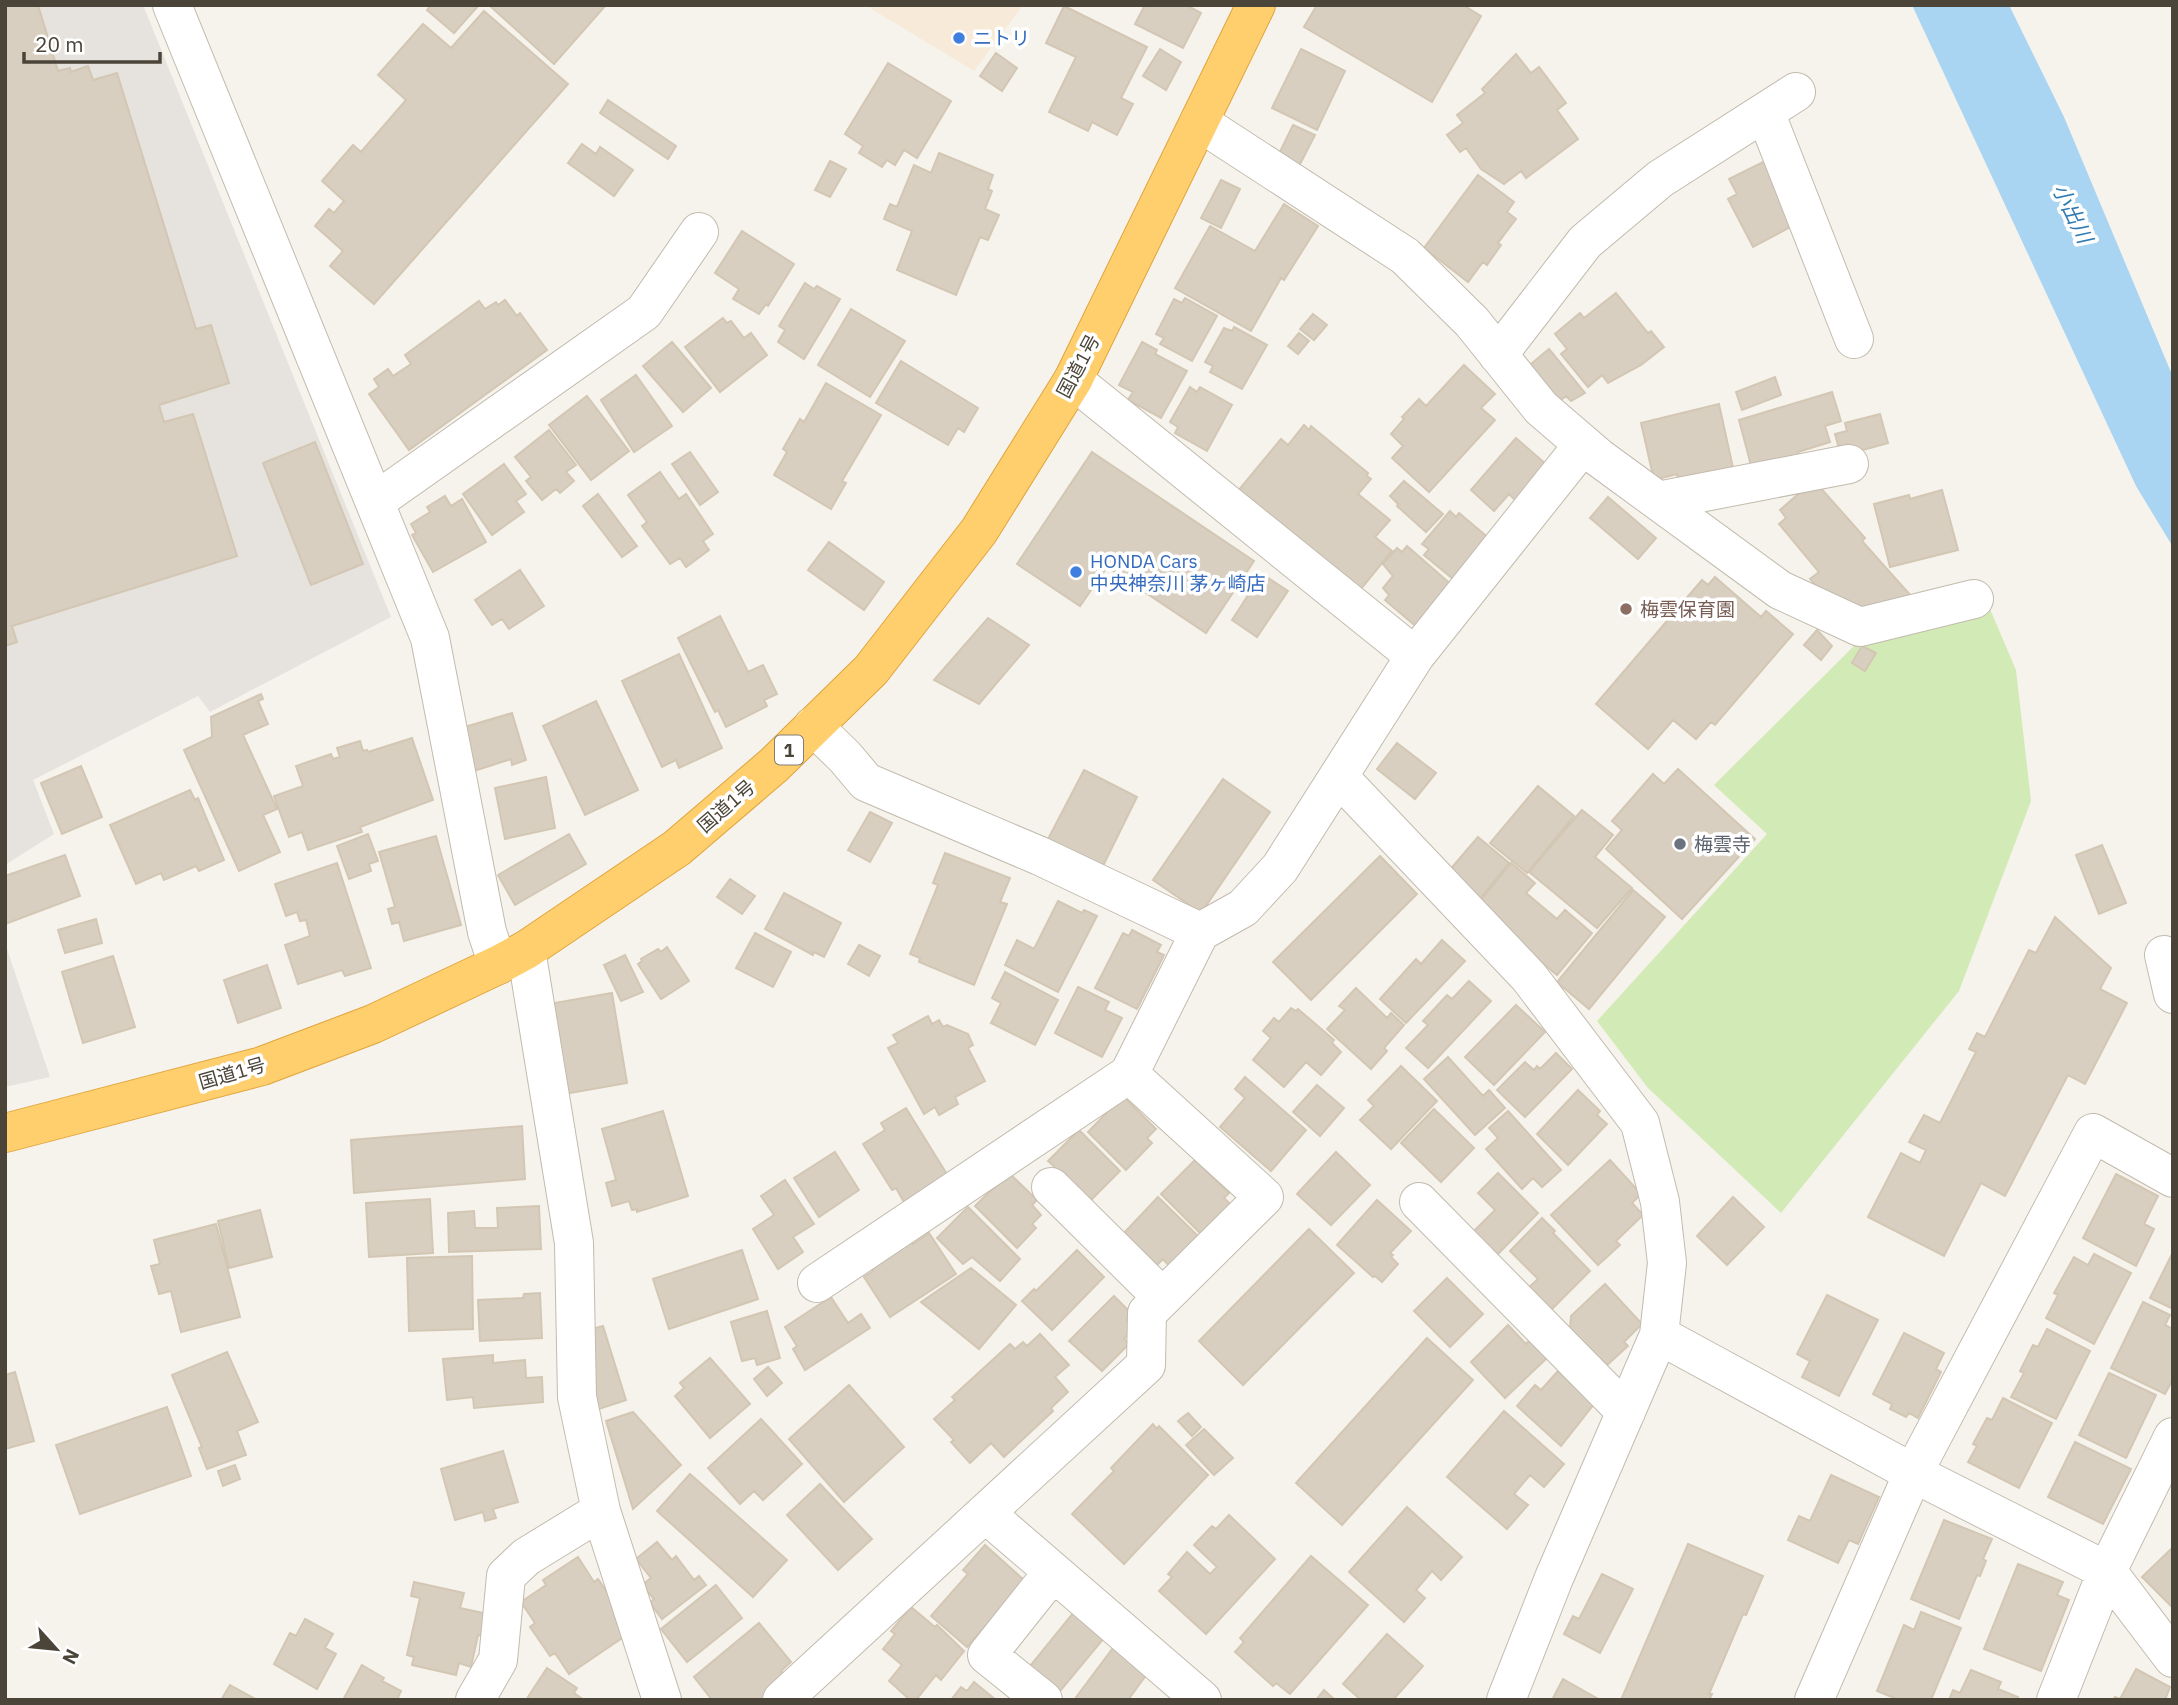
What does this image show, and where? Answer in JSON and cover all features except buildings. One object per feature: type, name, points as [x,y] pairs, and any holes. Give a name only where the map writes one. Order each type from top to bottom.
[{"type":"highway","name":"国道1号","points":[[5,1133],[262,1066],[373,1024],[512,958],[677,848],[774,765],[871,670],[979,531],[1073,380],[1256,5]]},
{"type":"street","points":[[172,5],[430,638],[487,932],[512,958],[574,1242],[577,1397],[601,1511],[662,1700]]},
{"type":"street","points":[[1498,355],[1585,242],[1660,179],[1781,102],[1853,339]]},
{"type":"street","points":[[1199,122],[1405,256],[1472,322],[1541,408],[1583,445],[1780,590],[1860,627],[1974,599]]},
{"type":"street","points":[[376,501],[644,312],[699,232]]},
{"type":"street","points":[[1073,380],[1415,656]]},
{"type":"street","points":[[817,1283],[1129,1074],[1200,932],[1244,908],[1280,868],[1415,656],[1583,445]]},
{"type":"street","points":[[1658,501],[1849,464]]},
{"type":"street","points":[[813,726],[866,782],[1040,856],[1200,932]]},
{"type":"street","points":[[1339,777],[1529,977],[1640,1123],[1660,1202],[1667,1263],[1660,1335],[1554,1578],[1506,1700]]},
{"type":"street","points":[[2164,955],[2173,994]]},
{"type":"street","points":[[782,1700],[1146,1365],[1147,1313],[1264,1197],[1129,1074]]},
{"type":"street","points":[[1814,1700],[1913,1473],[2093,1133],[2173,1178]]},
{"type":"street","points":[[1051,1187],[1162,1297]]},
{"type":"street","points":[[1419,1202],[1626,1412]]},
{"type":"street","points":[[1660,1335],[1913,1473],[2107,1571],[2173,1658]]},
{"type":"street","points":[[2056,1700],[2107,1571],[2173,1437]]},
{"type":"street","points":[[475,1700],[498,1660],[506,1576],[526,1557],[601,1511]]},
{"type":"street","points":[[985,1513],[1053,1572],[1181,1693]]},
{"type":"street","points":[[1042,1700],[987,1655],[1053,1572]]},
{"type":"shaded area","points":[[5,5],[143,5],[391,617],[210,712],[198,696],[33,780],[54,834],[5,865]]},
{"type":"shaded area","name":"ニトリ","points":[[865,5],[1023,5],[974,71]]},
{"type":"shaded area","points":[[5,943],[50,1077],[5,1087]]},
{"type":"green space","points":[[1990,609],[2016,670],[2031,801],[1959,991],[1781,1213],[1648,1088],[1597,1021],[1767,834],[1714,785],[1860,640]]},
{"type":"water","name":"小出川","points":[[1912,5],[2009,5],[2064,117],[2173,377],[2173,547],[2136,486]]},
{"type":"place","name":"ニトリ","points":[[959,38]]},
{"type":"place","name":"HONDA Cars 中央神奈川 茅ヶ崎店","points":[[1076,572]]},
{"type":"place","name":"梅雲保育園","points":[[1626,609]]},
{"type":"place","name":"梅雲寺","points":[[1680,844]]}]
